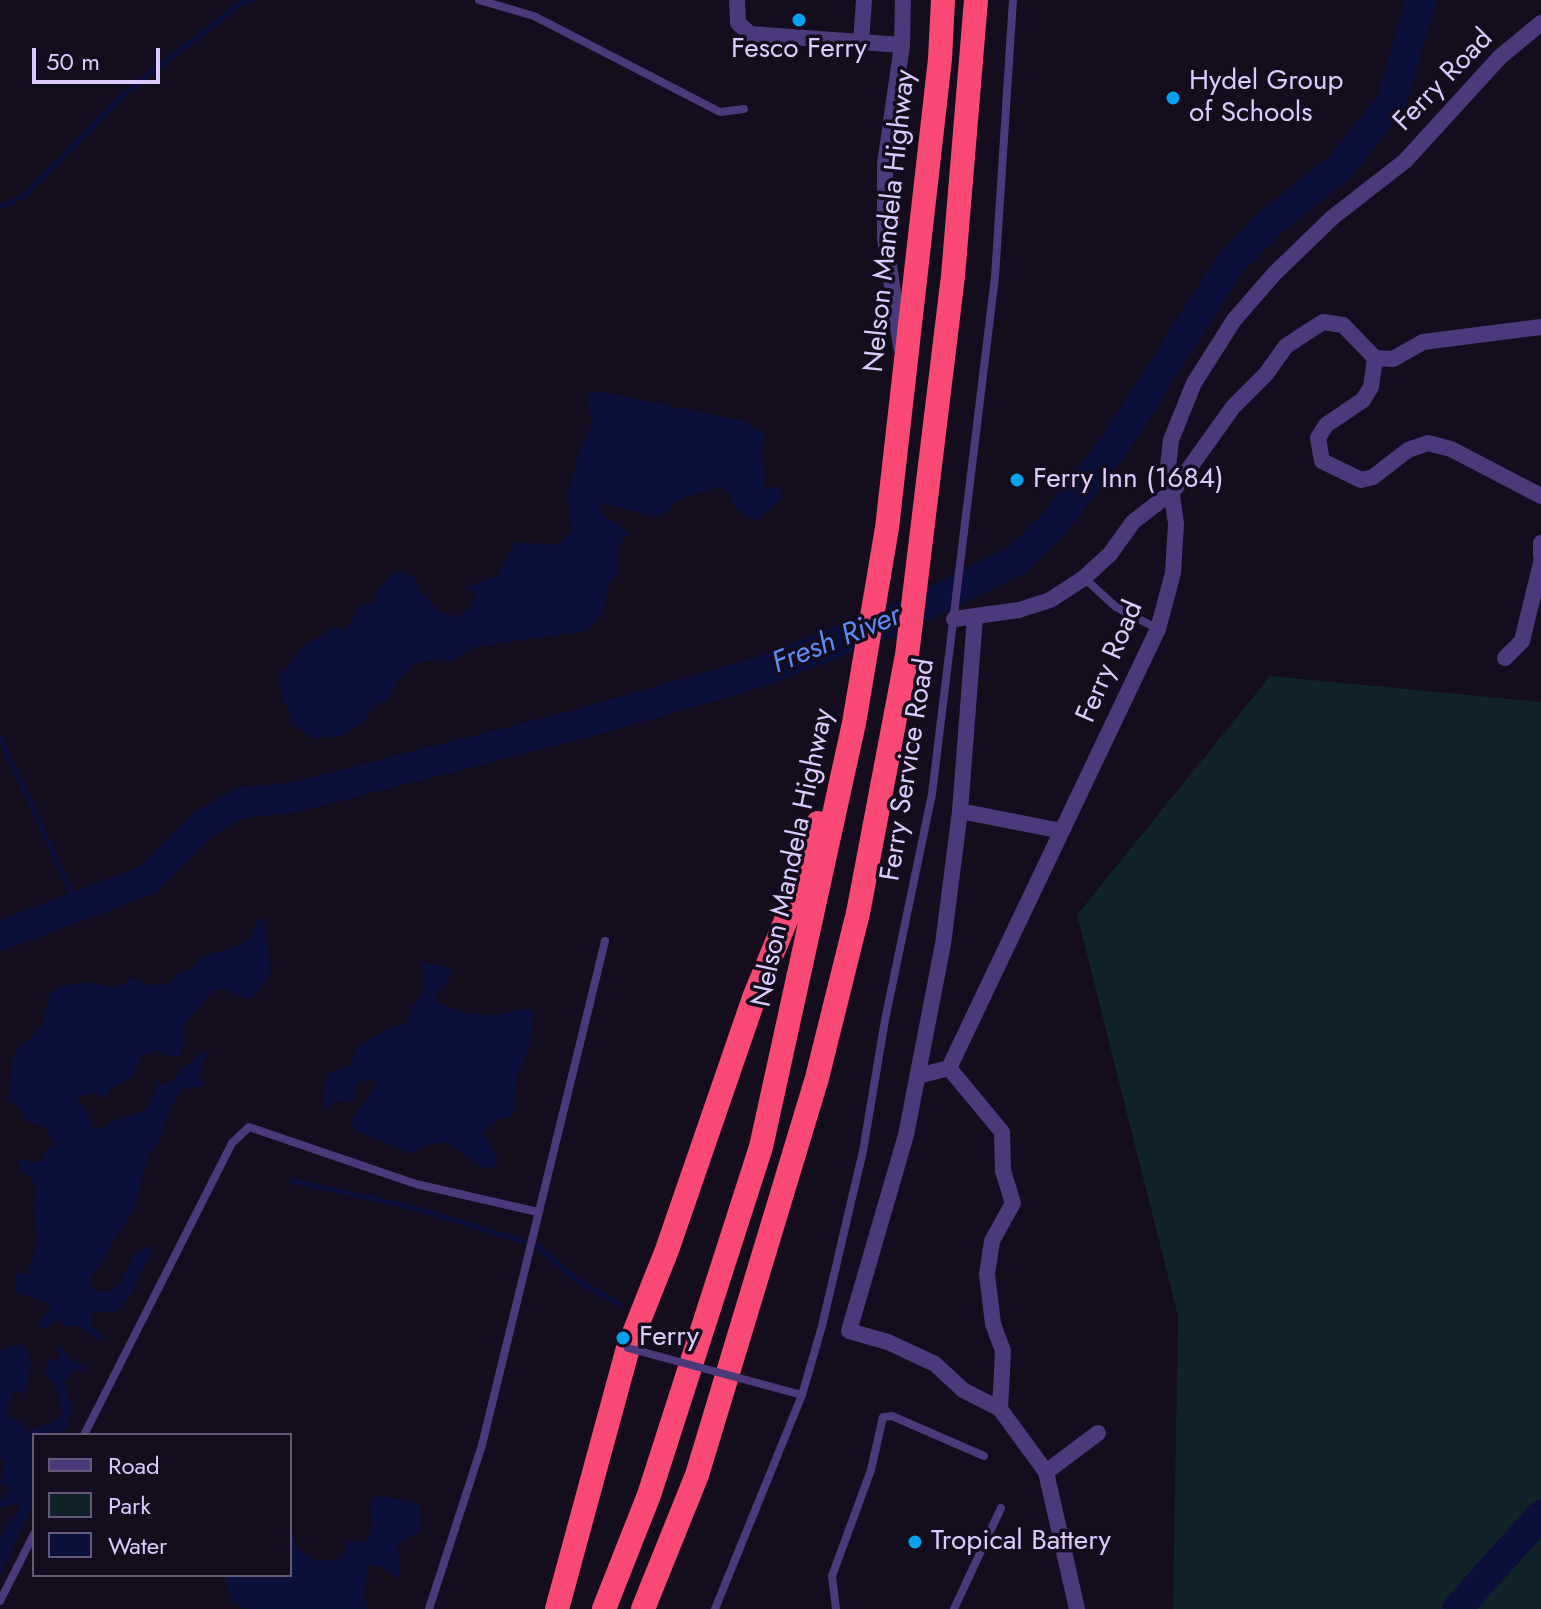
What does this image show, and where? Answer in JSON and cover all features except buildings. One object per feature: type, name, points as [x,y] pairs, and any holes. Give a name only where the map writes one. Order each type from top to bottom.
[{"type":"highway","name":"Nelson Mandela Highway","points":[[604,1609],[649,1495],[761,1147],[854,723],[887,528],[943,0]]},
{"type":"highway","points":[[643,1609],[697,1475],[817,1078],[858,913],[907,655],[924,524],[953,276],[976,0]]},
{"type":"highway","points":[[557,1609],[628,1348],[667,1250],[755,995],[796,896],[854,723]]},
{"type":"street","points":[[737,0],[738,23],[750,34],[902,45]]},
{"type":"street","points":[[861,43],[864,0]]},
{"type":"street","points":[[903,0],[902,45],[885,164],[885,238],[904,372]]},
{"type":"street","name":"Ferry Road","points":[[949,1068],[1158,629],[1173,573],[1176,524],[1168,467],[1171,440],[1194,383],[1234,320],[1333,217],[1405,161],[1500,57],[1541,23]]},
{"type":"street","points":[[954,619],[1050,600],[1084,578],[1110,554],[1133,522],[1173,491],[1233,407],[1300,335],[1323,322],[1343,325],[1375,358],[1393,359],[1423,342],[1541,327]]},
{"type":"street","points":[[1375,358],[1371,387],[1363,400],[1326,425],[1318,438],[1322,461],[1361,480],[1373,477],[1408,450],[1428,443],[1451,449],[1541,496]]},
{"type":"street","points":[[1541,543],[1541,556]]},
{"type":"street","points":[[1505,658],[1522,641],[1541,563]]},
{"type":"street","points":[[975,617],[960,811],[943,944],[906,1135],[849,1331],[888,1342],[935,1364],[963,1390],[1000,1409],[1046,1472],[1077,1609]]},
{"type":"street","points":[[960,811],[1062,831]]},
{"type":"street","points":[[918,1076],[949,1068],[1002,1132],[1003,1171],[1013,1203],[992,1241],[987,1274],[993,1324],[1003,1351],[1000,1409]]},
{"type":"street","points":[[1046,1472],[1098,1433]]},
{"type":"lane","points":[[479,0],[534,16],[720,112],[744,109]]},
{"type":"lane","name":"Ferry Service Road","points":[[715,1609],[802,1395],[863,1151],[885,1020],[932,794],[995,277],[1013,0]]},
{"type":"lane","points":[[1084,578],[1116,607],[1158,629]]},
{"type":"lane","points":[[429,1609],[482,1445],[605,941]]},
{"type":"lane","points":[[85,1433],[232,1143],[249,1127],[416,1184],[538,1212]]},
{"type":"lane","points":[[628,1348],[802,1395]]},
{"type":"lane","points":[[836,1609],[832,1576],[871,1470],[883,1417],[892,1416],[984,1456]]},
{"type":"lane","points":[[954,1609],[1001,1508]]},
{"type":"lane","points":[[0,1601],[32,1538]]},
{"type":"green space","points":[[1270,676],[1541,702],[1541,1609],[1173,1609],[1178,1316],[1077,915]]},
{"type":"water","points":[[596,391],[744,421],[764,434],[761,457],[766,475],[762,486],[767,489],[780,486],[782,498],[758,520],[747,517],[734,506],[729,493],[720,486],[677,500],[670,510],[656,517],[604,503],[599,506],[604,515],[629,533],[618,546],[617,574],[610,582],[602,614],[587,631],[474,647],[450,662],[438,658],[414,664],[398,680],[387,700],[377,704],[364,720],[342,736],[313,738],[294,725],[282,697],[279,677],[304,646],[334,628],[346,630],[360,606],[372,604],[378,590],[397,571],[415,578],[418,589],[438,610],[455,618],[472,607],[476,595],[467,587],[497,576],[516,542],[555,545],[563,541],[571,531],[568,495],[579,451],[592,424],[588,399],[590,393]]},
{"type":"water","points":[[263,917],[271,971],[255,996],[249,999],[226,990],[214,990],[185,1023],[181,1056],[168,1056],[157,1051],[141,1055],[133,1076],[110,1089],[107,1099],[97,1093],[76,1097],[87,1110],[92,1127],[105,1128],[109,1123],[144,1111],[157,1089],[156,1083],[168,1084],[201,1052],[207,1053],[197,1078],[203,1079],[205,1086],[183,1089],[172,1105],[159,1141],[149,1154],[133,1210],[89,1281],[95,1291],[107,1292],[119,1285],[134,1254],[151,1245],[151,1257],[141,1270],[134,1291],[116,1313],[95,1312],[91,1315],[92,1326],[106,1339],[100,1340],[79,1326],[67,1326],[57,1320],[45,1330],[40,1327],[41,1319],[50,1309],[49,1303],[15,1292],[15,1274],[28,1273],[38,1241],[33,1202],[38,1190],[28,1175],[22,1173],[18,1160],[39,1162],[44,1158],[45,1151],[57,1145],[43,1126],[28,1122],[19,1106],[8,1100],[14,1053],[43,1026],[49,995],[58,987],[84,982],[116,987],[132,979],[149,985],[170,984],[179,973],[191,969],[204,956],[241,945],[251,937],[258,920]]},
{"type":"water","points":[[422,962],[449,968],[450,979],[439,989],[436,1000],[441,1004],[465,1012],[495,1016],[522,1009],[534,1011],[528,1050],[515,1083],[514,1112],[510,1117],[499,1119],[483,1134],[499,1160],[493,1169],[482,1167],[447,1142],[426,1145],[412,1154],[358,1131],[350,1122],[377,1085],[374,1080],[358,1082],[352,1102],[336,1100],[327,1108],[323,1102],[327,1076],[332,1071],[350,1066],[357,1047],[407,1022],[411,1008],[424,992]]},
{"type":"water","points":[[24,1345],[31,1360],[23,1398],[21,1392],[14,1392],[5,1413],[25,1426],[28,1435],[31,1429],[56,1422],[63,1413],[54,1382],[44,1375],[49,1365],[44,1360],[51,1358],[56,1362],[60,1357],[57,1346],[63,1347],[69,1357],[84,1366],[84,1371],[74,1370],[64,1382],[72,1410],[68,1426],[58,1433],[32,1433],[32,1506],[0,1576],[0,1537],[19,1509],[18,1503],[0,1508],[0,1500],[11,1491],[0,1483],[4,1463],[0,1457],[0,1352],[5,1347]]},
{"type":"water","points":[[377,1495],[418,1503],[422,1524],[416,1534],[397,1545],[401,1568],[399,1579],[380,1566],[368,1565],[364,1600],[369,1609],[246,1609],[232,1601],[225,1577],[292,1577],[292,1532],[296,1547],[315,1561],[341,1559],[348,1541],[365,1543],[373,1525],[370,1506]]},
{"type":"waterway","points":[[0,207],[24,196],[124,94],[241,3],[253,0]]},
{"type":"waterway","name":"Fresh River","points":[[0,936],[147,880],[205,823],[241,803],[295,797],[584,723],[760,672],[899,618],[1017,560],[1054,524],[1118,440],[1229,265],[1272,221],[1339,168],[1391,103],[1421,0]]},
{"type":"waterway","points":[[0,738],[78,907]]},
{"type":"waterway","points":[[292,1181],[411,1207],[536,1245],[579,1282],[620,1304]]},
{"type":"waterway","points":[[1457,1609],[1541,1515]]},
{"type":"place","name":"Fesco Ferry","points":[[799,20]]},
{"type":"place","name":"Hydel Group of Schools","points":[[1173,98]]},
{"type":"place","name":"Ferry Inn (1684)","points":[[1017,480]]},
{"type":"place","name":"Ferry","points":[[623,1338]]},
{"type":"place","name":"Tropical Battery","points":[[915,1542]]}]
